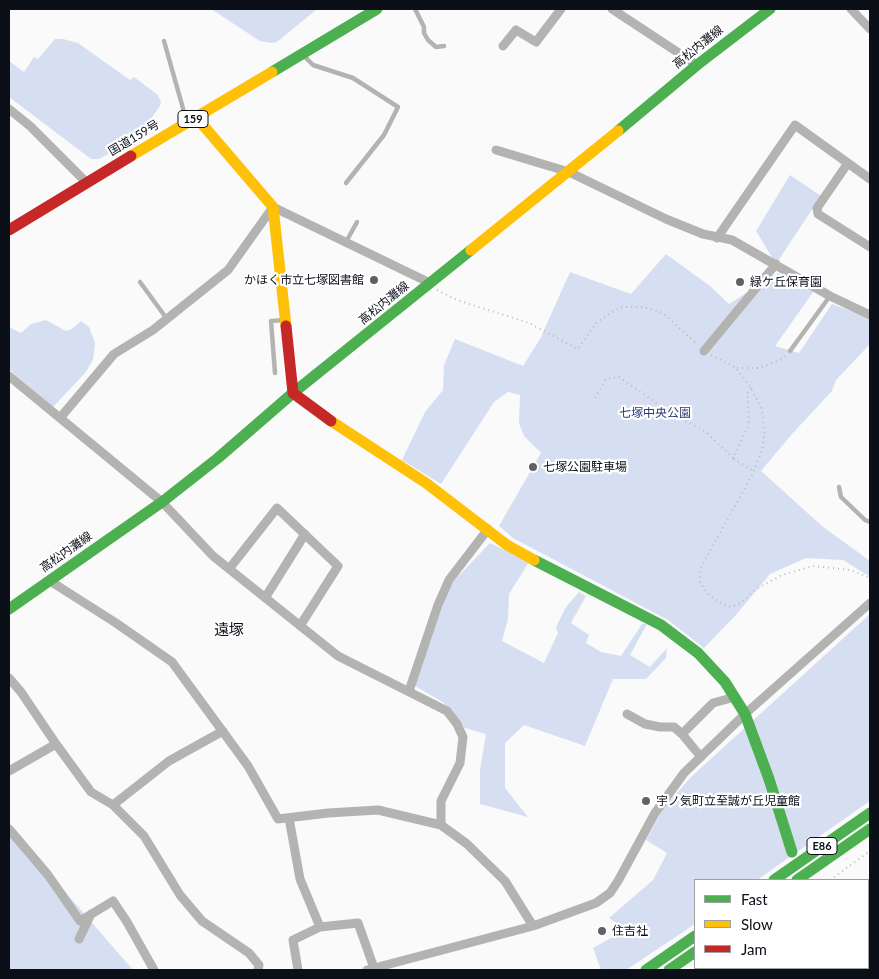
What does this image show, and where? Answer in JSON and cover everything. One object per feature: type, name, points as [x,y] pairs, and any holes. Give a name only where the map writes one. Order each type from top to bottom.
[{"type":"main road","name":"国道159号","points":[[9,230],[377,9]]},
{"type":"main road","name":"高松内灘線","points":[[9,609],[162,502],[218,458],[293,394],[569,172],[697,65],[770,9]]},
{"type":"main road","points":[[191,120],[273,207],[293,394],[344,431],[426,483],[488,529],[506,545],[661,625],[698,652],[725,682],[745,714],[769,779],[792,852]]},
{"type":"main road","name":"E86","points":[[775,879],[870,812]]},
{"type":"main road","name":"E86","points":[[798,879],[870,829]]},
{"type":"main road","points":[[646,970],[694,937]]},
{"type":"main road","points":[[669,970],[694,953]]},
{"type":"street","points":[[503,46],[516,30],[536,42],[562,9]]},
{"type":"street","points":[[612,9],[697,65]]},
{"type":"street","points":[[851,9],[870,29]]},
{"type":"street","points":[[9,109],[30,126],[87,182]]},
{"type":"street","points":[[717,238],[795,125],[870,179]]},
{"type":"street","points":[[496,150],[569,172],[666,219],[717,238],[732,240],[830,296],[870,315]]},
{"type":"street","points":[[848,163],[817,208],[818,214],[870,247]]},
{"type":"street","points":[[60,418],[114,354],[153,330],[228,270],[273,207],[430,283]]},
{"type":"street","points":[[704,351],[776,264]]},
{"type":"street","points":[[9,376],[162,502],[213,556],[338,656],[447,711],[457,724],[463,737],[460,763],[441,801],[441,825]]},
{"type":"street","points":[[229,569],[277,508],[338,566],[300,626]]},
{"type":"street","points":[[409,691],[438,605],[449,580],[488,529]]},
{"type":"street","points":[[265,598],[305,534]]},
{"type":"street","points":[[50,580],[172,662],[248,766],[278,819],[378,810],[441,825],[467,844],[505,880],[533,926]]},
{"type":"street","points":[[298,970],[293,940],[320,927],[358,923],[371,969],[533,926],[596,902],[610,893],[655,813],[684,773],[745,714],[870,603]]},
{"type":"street","points":[[9,678],[21,692],[91,792],[113,805],[144,836],[180,895],[202,921],[249,953],[259,965],[258,970]]},
{"type":"street","points":[[682,734],[713,703],[735,697]]},
{"type":"street","points":[[627,714],[645,724],[674,727],[701,756]]},
{"type":"street","points":[[113,805],[169,761],[223,730]]},
{"type":"street","points":[[9,772],[56,744]]},
{"type":"street","points":[[289,818],[300,879],[320,927]]},
{"type":"street","points":[[9,830],[48,875],[80,921],[113,901],[154,970]]},
{"type":"street","points":[[79,939],[91,914]]},
{"type":"lane","points":[[414,9],[424,27],[424,33],[428,40],[436,47],[444,46]]},
{"type":"lane","points":[[164,41],[191,120]]},
{"type":"lane","points":[[302,54],[313,65],[353,78],[398,107],[384,135],[346,182]]},
{"type":"lane","points":[[346,242],[357,222]]},
{"type":"lane","points":[[140,282],[167,319]]},
{"type":"lane","points":[[790,351],[830,296]]},
{"type":"lane","points":[[275,374],[271,321],[285,320]]},
{"type":"lane","points":[[839,487],[841,497],[865,520],[870,522]]},
{"type":"path","points":[[430,283],[436,290],[456,300],[529,322],[578,349],[597,322],[620,307],[644,307],[663,313],[704,351],[736,368],[762,407],[766,430],[762,450],[754,471],[700,570],[700,582],[707,593],[720,603],[731,607],[741,603],[756,589],[782,575],[812,566],[851,570],[870,580]]},
{"type":"path","points":[[736,368],[759,368],[782,359],[790,351]]},
{"type":"path","points":[[595,398],[606,379],[619,377],[665,409],[706,432],[734,459],[754,471]]},
{"type":"path","points":[[734,459],[748,426],[750,415],[746,394],[751,388]]},
{"type":"path","points":[[831,879],[870,851]]},
{"type":"green space","points":[[211,9],[317,9],[277,42],[271,43],[260,41]]},
{"type":"green space","points":[[55,39],[78,43],[130,80],[134,77],[158,95],[161,102],[160,106],[137,138],[99,159],[91,159],[9,97],[9,61],[24,72],[34,57],[38,59]]},
{"type":"green space","points":[[790,175],[821,196],[776,264],[756,231]]},
{"type":"green space","name":"七塚中央公園","points":[[666,254],[710,286],[729,304],[778,273],[814,291],[775,346],[799,353],[832,304],[870,318],[870,344],[836,380],[832,391],[761,471],[822,526],[870,561],[870,577],[843,560],[806,558],[770,574],[735,616],[704,648],[668,620],[513,538],[499,526],[541,453],[524,436],[519,423],[520,395],[508,392],[494,402],[441,484],[402,460],[425,412],[443,390],[444,365],[455,339],[523,366],[540,339],[570,272],[631,294]]},
{"type":"green space","points":[[46,320],[66,331],[72,329],[81,321],[89,327],[95,343],[93,360],[85,373],[53,407],[9,369],[9,327],[21,333],[31,324]]},
{"type":"green space","points":[[490,543],[529,562],[509,594],[508,619],[502,641],[544,663],[558,633],[556,627],[566,607],[579,592],[586,596],[571,623],[589,635],[586,643],[601,652],[621,656],[642,624],[647,624],[630,655],[650,667],[667,648],[666,658],[646,679],[613,679],[585,746],[524,725],[505,743],[505,788],[528,817],[480,804],[480,770],[486,734],[465,728],[444,703],[415,686],[450,585]]},
{"type":"green space","points":[[870,614],[870,801],[758,879],[694,879],[694,925],[626,970],[601,970],[593,948],[625,930],[609,918],[653,880],[667,853],[646,840],[664,807],[692,776]]},
{"type":"green space","points":[[9,827],[133,970],[9,970]]},
{"type":"traffic: fast","points":[[272,72],[377,9]]},
{"type":"traffic: fast","points":[[618,131],[697,65],[770,9]]},
{"type":"traffic: fast","points":[[9,609],[162,502],[218,458],[293,393],[471,250]]},
{"type":"traffic: fast","points":[[534,560],[661,625],[698,653],[725,682],[745,714],[769,779],[792,852]]},
{"type":"traffic: fast","points":[[775,879],[870,813]]},
{"type":"traffic: fast","points":[[798,879],[870,829]]},
{"type":"traffic: fast","points":[[646,970],[694,937]]},
{"type":"traffic: fast","points":[[669,970],[694,953]]},
{"type":"traffic: slow","points":[[131,156],[272,72]]},
{"type":"traffic: slow","points":[[196,117],[273,207],[286,326]]},
{"type":"traffic: slow","points":[[471,250],[618,131]]},
{"type":"traffic: slow","points":[[331,421],[426,483],[507,545],[534,560]]},
{"type":"traffic: jam","points":[[9,230],[131,156]]},
{"type":"traffic: jam","points":[[286,326],[293,393],[331,421]]},
{"type":"place","name":"かほく市立七塚図書館","points":[[374,280]]},
{"type":"place","name":"緑ケ丘保育園","points":[[740,282]]},
{"type":"place","name":"七塚公園駐車場","points":[[533,467]]},
{"type":"place","name":"宇ノ気町立至誠が丘児童館","points":[[646,801]]},
{"type":"place","name":"住吉社","points":[[602,931]]},
{"type":"district","name":"遠塚","points":[[229,630]]}]
